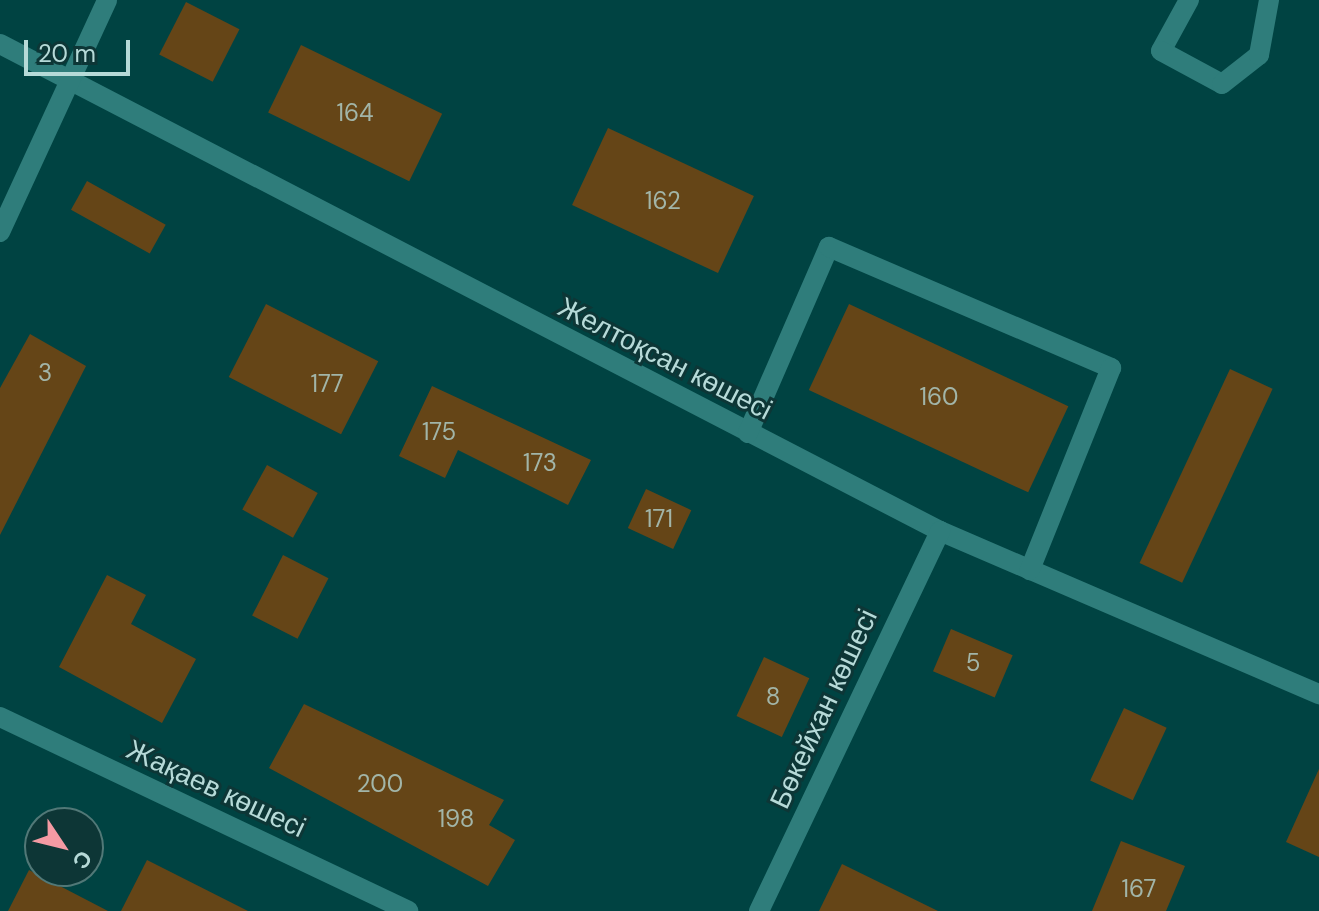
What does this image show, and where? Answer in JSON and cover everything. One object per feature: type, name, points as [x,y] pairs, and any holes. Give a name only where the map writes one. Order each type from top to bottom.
[{"type":"street","points":[[0,232],[65,81],[107,0]]},
{"type":"street","points":[[1189,0],[1161,51],[1222,84],[1259,55],[1269,0]]},
{"type":"street","name":"Желтоқсан көшесі","points":[[0,44],[65,81],[940,531],[1319,694]]},
{"type":"street","points":[[748,433],[829,247],[1111,368],[1030,570]]},
{"type":"street","name":"Бөкейхан көшесі","points":[[759,911],[940,531]]},
{"type":"street","name":"Жақаев көшесі","points":[[0,717],[408,911]]},
{"type":"building","points":[[186,2],[239,29],[213,82],[159,55]]},
{"type":"building","points":[[301,45],[442,114],[409,181],[268,112]]},
{"type":"building","points":[[608,128],[754,196],[718,273],[572,205]]},
{"type":"building","points":[[87,181],[166,225],[150,253],[71,210]]},
{"type":"building","points":[[266,304],[378,361],[341,434],[229,377]]},
{"type":"building","points":[[849,304],[1068,406],[1028,492],[809,390]]},
{"type":"building","points":[[30,334],[86,366],[0,535],[0,388]]},
{"type":"building","points":[[1230,369],[1273,389],[1182,583],[1140,563]]},
{"type":"building","points":[[432,386],[591,460],[568,505],[458,450],[445,478],[399,456]]},
{"type":"building","points":[[267,465],[318,493],[293,538],[242,510]]},
{"type":"building","points":[[646,489],[691,510],[673,549],[628,528]]},
{"type":"building","points":[[283,555],[328,578],[298,639],[252,616]]},
{"type":"building","points":[[107,575],[146,595],[131,624],[196,659],[162,723],[59,667]]},
{"type":"building","points":[[951,629],[1013,655],[995,698],[933,671]]},
{"type":"building","points":[[764,657],[809,678],[782,737],[737,716]]},
{"type":"building","points":[[304,704],[504,800],[489,825],[515,840],[488,886],[269,768]]},
{"type":"building","points":[[1124,708],[1167,728],[1133,800],[1090,781]]},
{"type":"building","points":[[1319,769],[1319,857],[1286,842]]},
{"type":"building","points":[[1121,841],[1185,866],[1166,911],[1092,911]]},
{"type":"building","points":[[147,860],[248,911],[121,911]]},
{"type":"building","points":[[842,864],[938,911],[819,911]]},
{"type":"building","points":[[24,880],[24,887],[62,887],[108,911],[8,911]]}]
